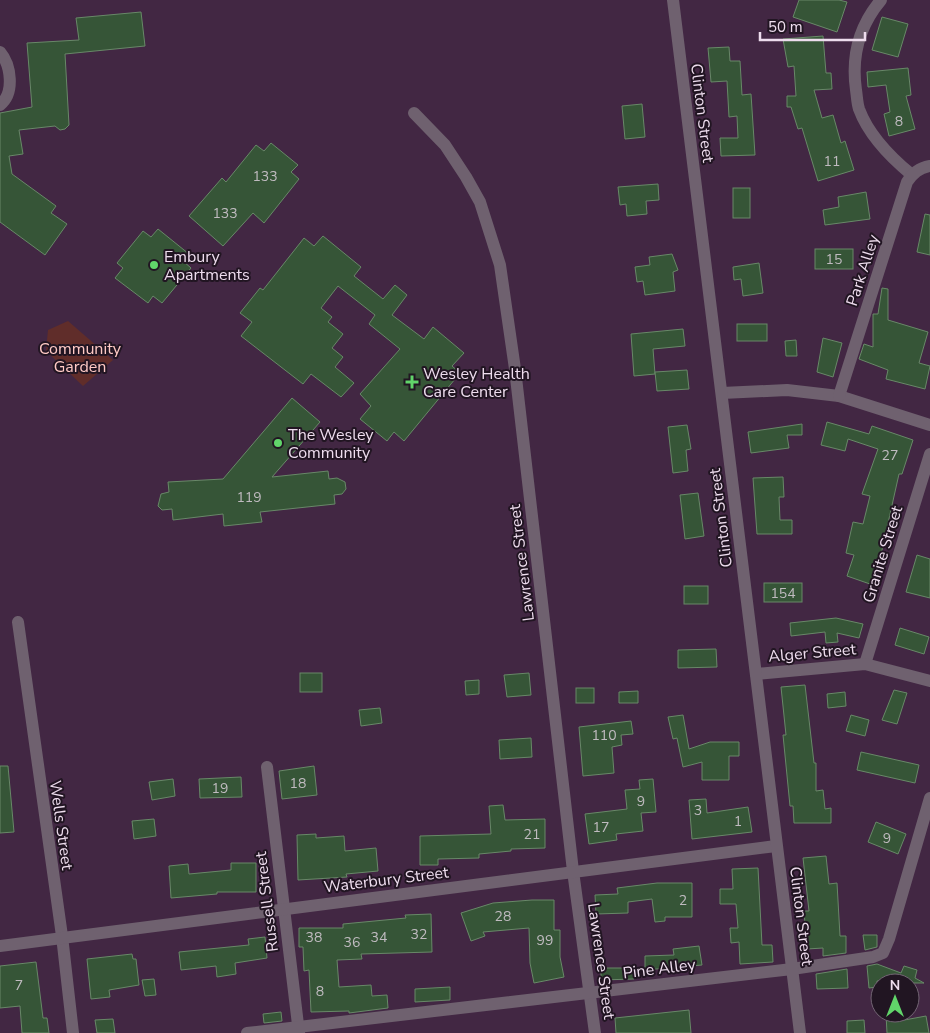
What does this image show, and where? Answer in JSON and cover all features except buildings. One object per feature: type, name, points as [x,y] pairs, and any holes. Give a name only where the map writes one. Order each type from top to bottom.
[{"type":"street","name":"Clinton Street","points":[[673,0],[800,1033]]},
{"type":"street","points":[[881,0],[872,12],[856,42],[854,76],[859,108],[874,136],[892,159],[912,175],[922,168],[930,166]]},
{"type":"street","points":[[0,52],[5,58],[10,82],[8,94],[0,105]]},
{"type":"street","name":"Lawrence Street","points":[[414,113],[445,145],[466,177],[480,202],[500,265],[515,369],[573,871],[595,1033]]},
{"type":"street","name":"Park Alley","points":[[838,396],[907,182],[912,175]]},
{"type":"street","points":[[722,393],[787,390],[838,396],[930,425]]},
{"type":"street","name":"Granite Street","points":[[865,664],[930,454]]},
{"type":"street","name":"Wells Street","points":[[18,622],[62,936],[73,1033]]},
{"type":"street","name":"Alger Street","points":[[756,674],[865,664],[930,681]]},
{"type":"street","name":"Russell Street","points":[[267,767],[298,1029]]},
{"type":"street","name":"Pine Alley","points":[[247,1033],[298,1029],[590,992],[792,969],[872,957],[883,953],[930,798]]},
{"type":"street","name":"Waterbury Street","points":[[0,946],[62,936],[776,846]]},
{"type":"green space","name":"Community Garden","points":[[68,321],[113,360],[83,386],[46,351],[48,330]]},
{"type":"place","name":"Embury Apartments","points":[[154,265]]},
{"type":"place","name":"Wesley Health Care Center","points":[[412,382]]},
{"type":"place","name":"The Wesley Community","points":[[278,443]]}]
